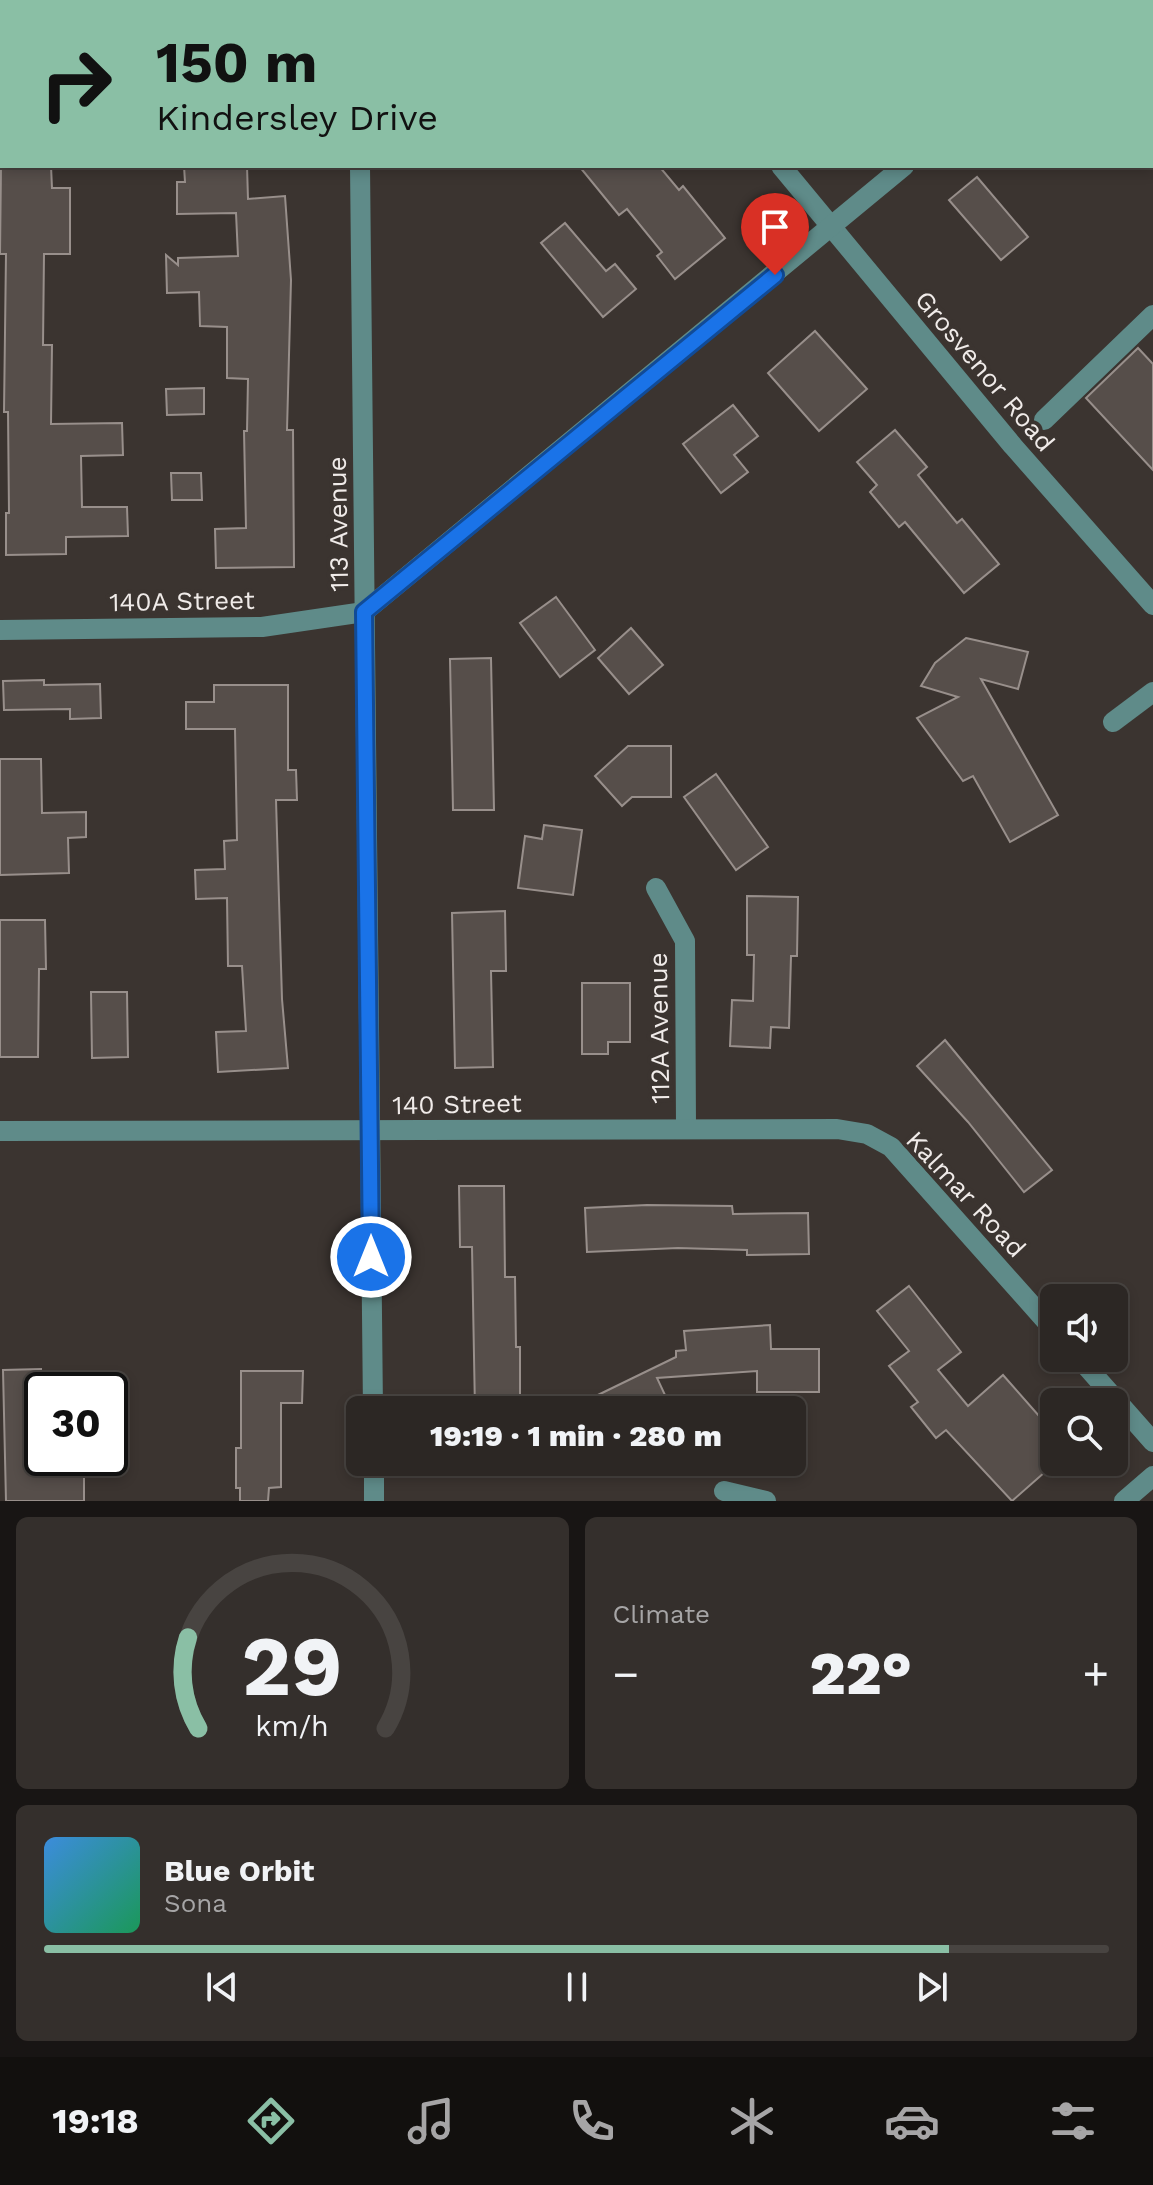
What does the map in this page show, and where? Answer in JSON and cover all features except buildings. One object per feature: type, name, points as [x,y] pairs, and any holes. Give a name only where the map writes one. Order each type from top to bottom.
[{"type":"street","name":"113 Avenue","points":[[360,168],[373,1396]]},
{"type":"street","name":"Grosvenor Road","points":[[783,168],[1013,446],[1153,605]]},
{"type":"street","points":[[364,612],[902,168]]},
{"type":"street","points":[[1044,420],[1153,315]]},
{"type":"street","name":"140A Street","points":[[0,630],[262,627],[364,612]]},
{"type":"street","points":[[1113,722],[1153,692]]},
{"type":"street","name":"112A Avenue","points":[[656,888],[685,941],[686,1127]]},
{"type":"street","name":"140 Street","points":[[0,1131],[686,1127],[837,1129],[867,1134]]},
{"type":"street","name":"Kalmar Road","points":[[867,1134],[891,1147],[1040,1314]]},
{"type":"street","points":[[1091,1372],[1153,1442]]},
{"type":"street","points":[[374,1476],[374,1501]]},
{"type":"street","points":[[1124,1501],[1153,1476]]},
{"type":"street","points":[[724,1491],[766,1501]]},
{"type":"route","points":[[371,1257],[364,612],[775,275]]}]
